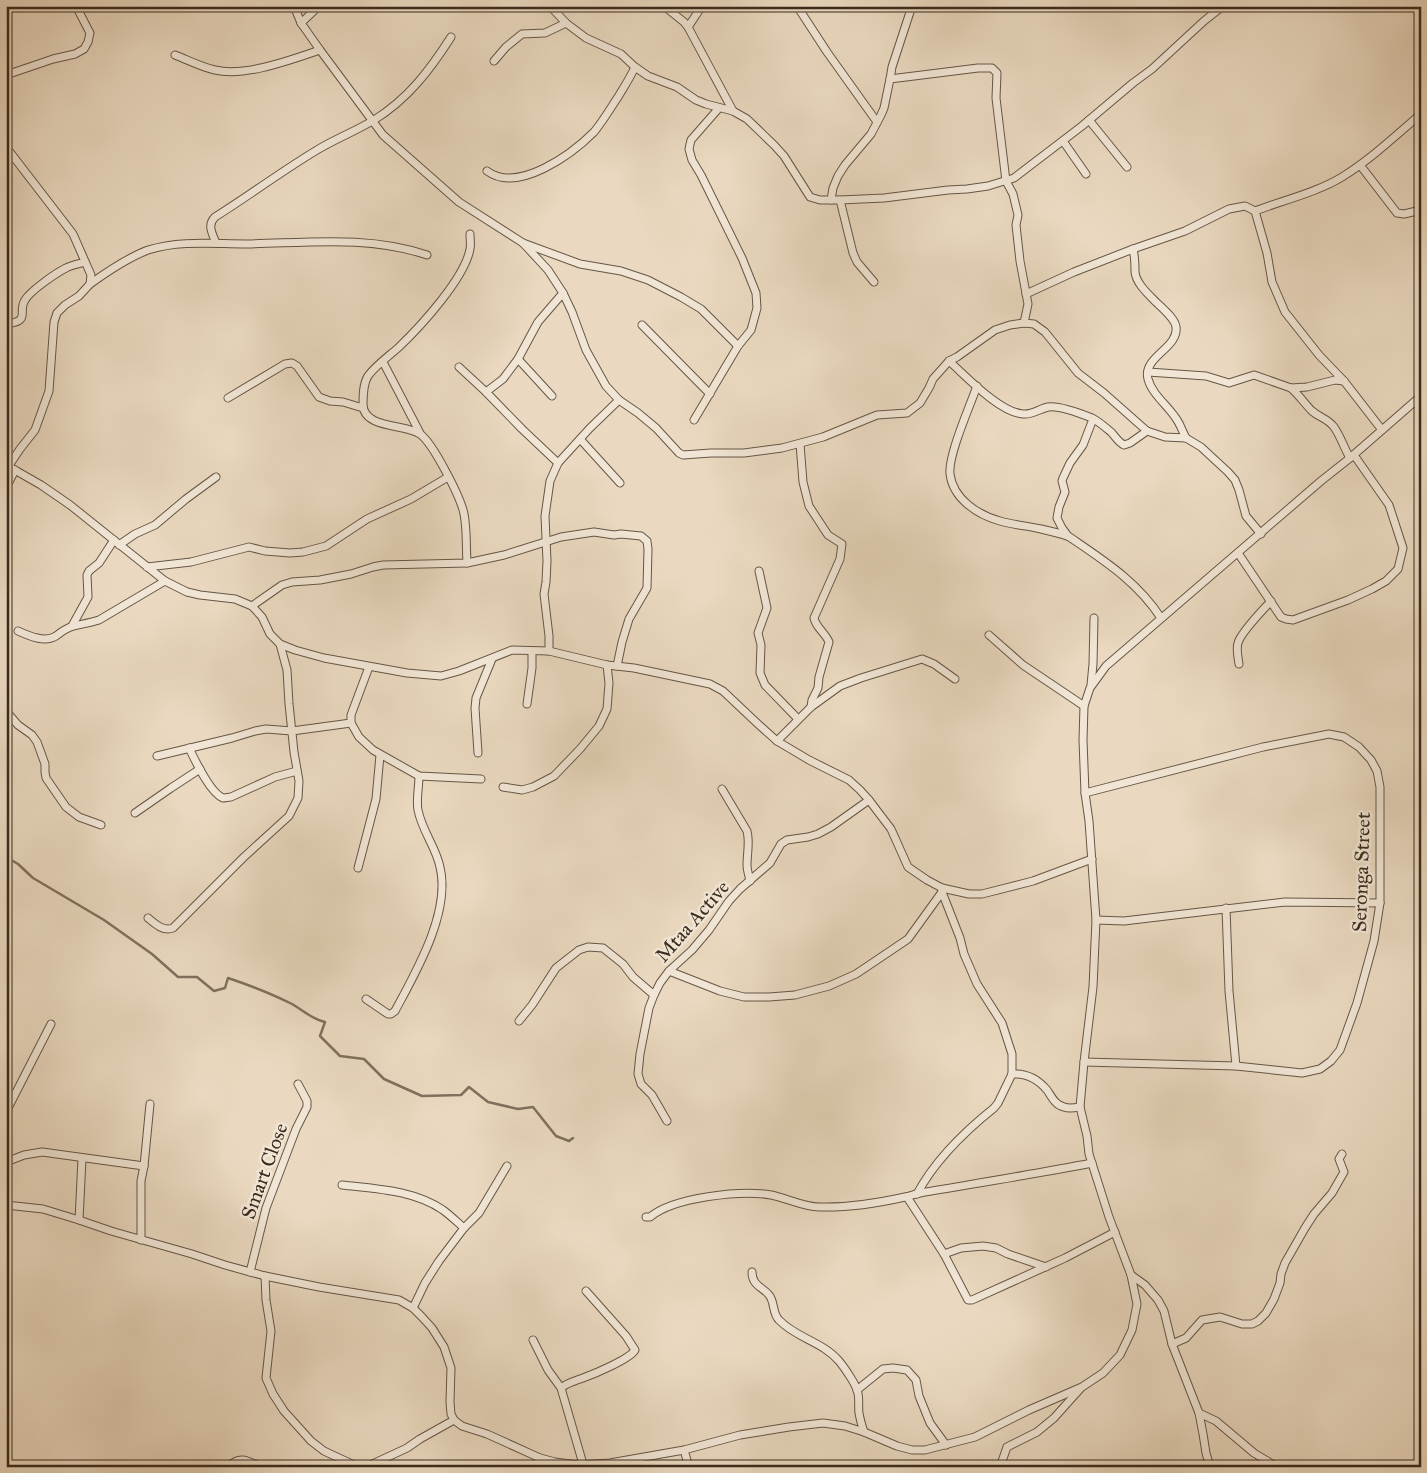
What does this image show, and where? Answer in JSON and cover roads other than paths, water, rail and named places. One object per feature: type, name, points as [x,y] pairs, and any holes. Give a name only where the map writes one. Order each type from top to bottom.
[{"type":"street","points":[[6,75],[53,59],[75,54],[84,48],[90,34],[76,6]]},
{"type":"street","points":[[294,6],[301,23],[383,135],[459,202],[523,242],[580,264],[621,271],[648,280],[681,297],[702,309],[738,346]]},
{"type":"street","points":[[301,23],[318,6]]},
{"type":"street","points":[[550,6],[566,23],[586,38],[621,54],[635,68],[648,76],[677,87],[696,100],[733,112],[747,120],[784,156],[810,197],[820,200],[884,198],[948,190],[967,190],[1014,178],[1027,170],[1152,69],[1223,6]]},
{"type":"street","points":[[664,6],[684,22],[688,28],[733,112]]},
{"type":"street","points":[[688,28],[702,6]]},
{"type":"street","points":[[831,200],[838,176],[871,134],[884,108],[892,67],[912,6]]},
{"type":"street","points":[[800,8],[877,122]]},
{"type":"street","points":[[494,61],[506,47],[522,34],[545,33],[566,23]]},
{"type":"street","points":[[216,243],[210,225],[215,217],[318,149],[374,121],[392,108],[410,92],[437,59],[451,37]]},
{"type":"street","points":[[175,55],[202,66],[238,72],[289,60],[320,50]]},
{"type":"street","points":[[890,79],[985,67],[996,70],[996,98],[1006,181],[1013,194],[1018,215],[1016,224],[1020,261],[1028,304],[1024,323]]},
{"type":"street","points":[[487,171],[493,176],[509,178],[532,174],[551,165],[595,131],[635,68]]},
{"type":"street","points":[[694,420],[738,346],[751,330],[757,308],[756,293],[742,258],[692,160],[689,149],[691,140],[719,108]]},
{"type":"street","points":[[1026,294],[1074,272],[1185,231],[1229,209],[1245,206],[1254,210],[1322,187],[1360,165],[1421,114]]},
{"type":"street","points":[[1088,120],[1127,167]]},
{"type":"street","points":[[1063,140],[1086,174]]},
{"type":"street","points":[[6,147],[73,234],[91,275],[90,284]]},
{"type":"street","points":[[1360,165],[1396,213],[1404,214],[1421,210]]},
{"type":"street","points":[[840,200],[857,262],[874,282]]},
{"type":"street","points":[[1254,210],[1267,253],[1272,282],[1286,312],[1319,355],[1344,381],[1382,430]]},
{"type":"street","points":[[420,434],[375,422],[368,417],[363,408],[364,386],[368,376],[401,345],[450,289],[463,268],[470,249],[470,234]]},
{"type":"street","points":[[6,488],[10,467],[34,430],[48,391],[54,322],[57,313],[79,296],[90,284],[114,267],[149,250],[169,245],[202,242],[268,244],[339,241],[392,246],[426,255]]},
{"type":"street","points":[[523,242],[548,270],[563,294],[589,357],[606,386],[619,400],[656,428],[683,455],[744,453],[782,448],[823,437],[877,415],[907,413],[920,403],[930,388],[933,379],[949,362],[995,330],[1010,325],[1034,324],[1045,332],[1078,373],[1147,431],[1165,436],[1186,438],[1201,448],[1235,480],[1246,516],[1261,534]]},
{"type":"street","points":[[1133,249],[1136,258],[1136,275],[1141,286],[1172,318],[1176,326],[1176,332],[1172,340],[1155,359],[1148,372],[1148,380],[1175,417],[1186,438]]},
{"type":"street","points":[[6,324],[14,323],[20,319],[23,301],[31,293],[66,268],[84,262]]},
{"type":"street","points":[[486,392],[503,379],[518,359],[538,322],[563,294]]},
{"type":"street","points":[[642,325],[710,394]]},
{"type":"street","points":[[518,359],[552,396]]},
{"type":"street","points":[[383,362],[420,434],[434,451],[460,500],[464,515],[467,563]]},
{"type":"street","points":[[949,362],[996,403],[1020,414],[1030,414],[1049,407],[1057,407],[1093,419],[1111,432],[1124,445],[1147,431]]},
{"type":"street","points":[[228,398],[277,368],[292,363],[297,366],[319,398],[363,408]]},
{"type":"street","points":[[459,367],[558,463]]},
{"type":"street","points":[[1148,372],[1206,376],[1229,383],[1254,375],[1291,388],[1308,387],[1335,380],[1344,381]]},
{"type":"street","points":[[977,386],[952,457],[950,473],[958,494],[968,505],[982,515],[999,521],[1068,536]]},
{"type":"street","points":[[1238,553],[1281,617],[1293,620],[1372,589],[1398,569],[1403,548],[1389,505],[1352,457],[1334,427],[1324,418],[1313,412],[1291,388]]},
{"type":"street","points":[[1090,688],[1106,666],[1421,396]]},
{"type":"street","points":[[549,651],[544,594],[547,561],[545,516],[550,481],[558,463],[619,400]]},
{"type":"street","points":[[1093,419],[1082,445],[1063,478],[1062,482],[1065,492],[1057,518],[1068,536],[1129,579],[1151,602],[1161,618]]},
{"type":"street","points":[[580,439],[620,483]]},
{"type":"street","points":[[800,444],[803,482],[809,506],[828,535],[842,544],[840,559],[814,618],[815,624],[829,642],[819,677],[818,688],[811,707]]},
{"type":"street","points":[[10,467],[70,505],[165,581],[187,592],[235,599],[252,606],[262,617],[270,634],[280,644],[295,650],[369,667],[441,676],[492,659],[512,650],[549,651],[607,665],[652,671],[710,684],[723,691],[777,740],[808,760],[849,780],[869,800],[891,829],[908,867],[942,890],[982,894],[1033,881],[1092,859]]},
{"type":"street","points":[[72,626],[88,597],[86,575],[117,542],[155,525],[216,477]]},
{"type":"street","points":[[147,567],[191,562],[249,547],[265,551],[303,552],[326,546],[367,519],[411,499],[448,477]]},
{"type":"street","points":[[252,606],[282,585],[351,574],[383,565],[467,563],[504,555],[561,537],[594,532],[641,536],[646,541],[648,549],[647,588],[629,619],[617,666]]},
{"type":"street","points":[[759,571],[768,608],[758,633],[761,645],[760,673],[765,685],[798,719]]},
{"type":"street","points":[[18,631],[29,636],[54,637],[72,626],[90,624],[99,620],[165,581]]},
{"type":"street","points":[[1239,664],[1238,642],[1271,601]]},
{"type":"street","points":[[6,1205],[42,1209],[110,1231],[265,1276],[328,1289],[399,1300],[413,1308],[432,1328],[444,1347],[451,1368],[450,1402],[451,1414],[454,1420],[462,1426],[487,1434],[540,1458],[554,1462],[595,1466],[684,1450],[789,1426],[823,1423],[845,1426],[912,1450],[925,1450],[975,1437],[1028,1410],[1082,1387],[1103,1373],[1120,1355],[1132,1330],[1137,1304],[1131,1275],[1109,1217],[1092,1163],[1080,1107],[1094,987],[1096,920],[1089,821],[1085,793],[1083,740],[1084,706],[1090,688],[1093,664],[1094,618]]},
{"type":"street","points":[[989,635],[1024,666],[1084,706]]},
{"type":"street","points":[[148,918],[164,929],[169,930],[173,928],[289,816],[298,798],[299,780],[289,704],[288,670],[280,644]]},
{"type":"street","points":[[527,704],[532,668],[532,651]]},
{"type":"street","points":[[478,752],[476,698],[492,659]]},
{"type":"street","points":[[777,740],[811,707],[840,686],[888,668],[922,659],[934,664],[955,680]]},
{"type":"street","points":[[503,787],[522,790],[534,787],[554,776],[580,749],[599,726],[607,709],[609,683],[607,665]]},
{"type":"street","points":[[369,667],[352,715],[351,723],[359,737],[373,750],[420,776],[480,779]]},
{"type":"street","points":[[6,711],[37,742],[46,764],[46,778],[66,807],[79,817],[101,825]]},
{"type":"street","points":[[157,756],[260,730],[292,731],[351,723]]},
{"type":"street","name":"Seronga Street","points":[[1084,1062],[1236,1066],[1302,1073],[1320,1069],[1331,1061],[1340,1050],[1357,1003],[1374,941],[1380,902],[1380,787],[1377,770],[1359,747],[1344,737],[1329,734],[1263,747],[1085,793]]},
{"type":"street","points":[[189,748],[211,787],[224,798],[275,777],[297,771]]},
{"type":"street","points":[[358,868],[376,799],[380,754]]},
{"type":"street","points":[[135,813],[200,769]]},
{"type":"street","points":[[366,999],[388,1014],[395,1011],[426,950],[439,913],[442,894],[441,868],[434,848],[427,838],[418,808],[420,776]]},
{"type":"street","points":[[722,789],[747,831],[748,850],[746,866],[750,881]]},
{"type":"street","name":"Mtaa Active","points":[[667,1121],[652,1095],[641,1084],[638,1074],[649,1008],[654,995],[669,972],[709,930],[729,901],[770,863],[781,844],[787,840],[818,834],[869,800]]},
{"type":"street","points":[[669,972],[744,997],[795,995],[829,986],[856,974],[908,939],[942,890]]},
{"type":"street","points":[[916,1194],[924,1179],[948,1150],[998,1103],[1012,1074],[1012,1054],[1002,1023],[977,984],[964,954],[942,890]]},
{"type":"street","points":[[1096,920],[1124,921],[1285,902],[1380,902]]},
{"type":"street","points":[[1226,908],[1228,991],[1236,1066]]},
{"type":"street","points":[[519,1021],[532,1005],[556,968],[579,950],[588,947],[602,948],[623,964],[633,977],[654,995]]},
{"type":"street","points":[[6,1112],[51,1024]]},
{"type":"street","points":[[1012,1074],[1018,1073],[1030,1076],[1047,1090],[1058,1105],[1064,1108],[1080,1107]]},
{"type":"street","name":"Smart Close","points":[[250,1272],[266,1208],[296,1129],[307,1107],[307,1101],[298,1084]]},
{"type":"street","points":[[141,1240],[141,1181],[150,1104]]},
{"type":"street","points":[[6,1162],[24,1155],[42,1152],[144,1166]]},
{"type":"street","points":[[1172,1344],[1186,1338],[1202,1320],[1220,1317],[1242,1324],[1252,1324],[1266,1313],[1278,1290],[1281,1274],[1299,1239],[1314,1214],[1332,1193],[1344,1172],[1339,1159],[1342,1154]]},
{"type":"street","points":[[79,1220],[82,1159]]},
{"type":"street","points":[[646,1217],[650,1218],[657,1212],[695,1199],[725,1195],[758,1194],[789,1199],[817,1207],[850,1206],[1092,1163]]},
{"type":"street","points":[[413,1308],[425,1283],[439,1261],[464,1228],[479,1213],[507,1166]]},
{"type":"street","points":[[342,1185],[394,1190],[426,1200],[443,1210],[464,1228]]},
{"type":"street","points":[[907,1197],[944,1254],[968,1300],[972,1300],[1046,1267],[1115,1232]]},
{"type":"street","points":[[944,1254],[961,1248],[983,1246],[996,1248],[1046,1267]]},
{"type":"street","points":[[752,1272],[754,1281],[771,1298],[774,1312],[778,1319],[787,1327],[833,1354],[840,1361],[857,1390],[859,1414],[864,1432]]},
{"type":"street","points":[[1131,1275],[1145,1285],[1158,1300],[1166,1317],[1172,1344],[1199,1414],[1210,1467]]},
{"type":"street","points":[[265,1276],[266,1300],[271,1331],[266,1378],[273,1394],[284,1411],[311,1441],[324,1451],[362,1467]]},
{"type":"street","points":[[561,1388],[565,1384],[584,1378],[626,1359],[632,1355],[634,1350],[626,1336],[586,1291]]},
{"type":"street","points":[[533,1340],[548,1370],[561,1388],[580,1465]]},
{"type":"street","points":[[857,1390],[883,1369],[907,1370],[916,1380],[919,1396],[930,1422],[946,1445]]},
{"type":"street","points":[[1000,1467],[1007,1447],[1037,1432],[1054,1418],[1082,1387]]},
{"type":"street","points":[[1199,1414],[1216,1421],[1254,1453],[1277,1467]]},
{"type":"street","points":[[366,1467],[407,1448],[454,1420]]},
{"type":"street","points":[[684,1450],[689,1467]]},
{"type":"street","points":[[535,1467],[540,1458]]},
{"type":"street","points":[[228,1467],[237,1460],[243,1460],[261,1467]]},
{"type":"waterway","points":[[6,857],[18,864],[33,878],[104,920],[152,954],[178,977],[197,977],[214,991],[225,988],[228,978],[259,989],[325,1022],[320,1036],[340,1056],[364,1059],[384,1079],[422,1096],[461,1095],[469,1087],[488,1102],[518,1109],[533,1107],[556,1136],[569,1141],[573,1138]]}]
